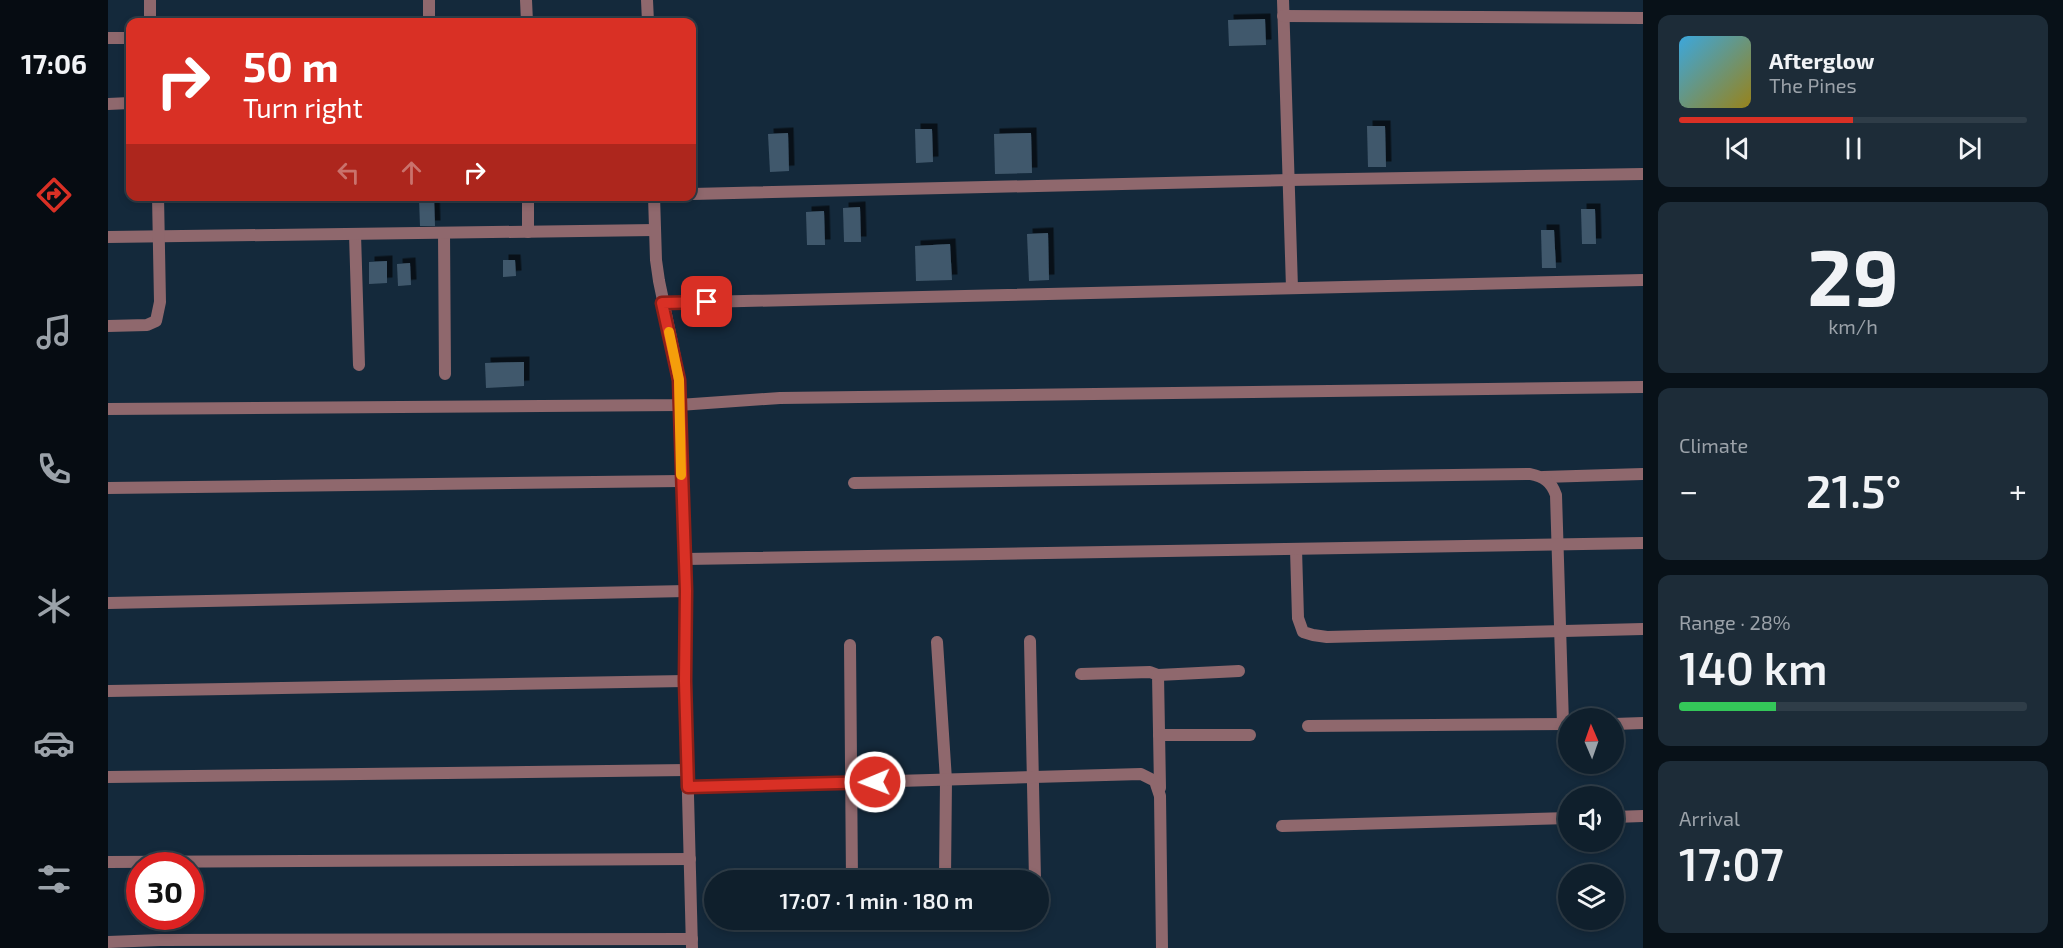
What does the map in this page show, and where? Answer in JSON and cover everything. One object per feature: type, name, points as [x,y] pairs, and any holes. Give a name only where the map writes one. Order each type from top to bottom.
[{"type":"street","points":[[150,0],[150,18]]},
{"type":"street","points":[[429,0],[429,18]]},
{"type":"street","points":[[526,0],[527,18]]},
{"type":"street","points":[[647,0],[648,18]]},
{"type":"street","points":[[1282,0],[1292,288]]},
{"type":"street","points":[[1283,16],[1643,18]]},
{"type":"street","points":[[108,38],[126,38]]},
{"type":"street","points":[[108,104],[126,103]]},
{"type":"street","points":[[696,195],[1289,180],[1643,174]]},
{"type":"street","points":[[108,326],[147,325],[156,321],[160,302],[158,201]]},
{"type":"street","points":[[528,201],[528,232]]},
{"type":"street","points":[[108,942],[160,944],[692,944],[685,681],[686,591],[679,380],[662,303],[656,260],[654,201]]},
{"type":"street","points":[[108,237],[655,230]]},
{"type":"street","points":[[444,233],[445,374]]},
{"type":"street","points":[[355,234],[359,365]]},
{"type":"street","points":[[662,303],[1643,280]]},
{"type":"street","points":[[108,408],[1643,387]]},
{"type":"street","points":[[854,483],[1530,474],[1543,477],[1643,474]]},
{"type":"street","points":[[1543,477],[1552,484],[1556,495],[1559,631],[1565,708]]},
{"type":"street","points":[[108,488],[681,481]]},
{"type":"street","points":[[685,559],[1643,543]]},
{"type":"street","points":[[1296,549],[1298,618],[1303,632],[1313,635],[1327,637],[1643,629]]},
{"type":"street","points":[[108,603],[686,591]]},
{"type":"street","points":[[937,642],[946,780],[945,870]]},
{"type":"street","points":[[1030,642],[1035,870]]},
{"type":"street","points":[[850,645],[852,870]]},
{"type":"street","points":[[1081,674],[1150,672],[1158,675],[1239,671]]},
{"type":"street","points":[[1158,675],[1162,948]]},
{"type":"street","points":[[108,691],[685,681]]},
{"type":"street","points":[[1624,724],[1643,723]]},
{"type":"street","points":[[1308,726],[1558,724]]},
{"type":"street","points":[[1159,735],[1250,735]]},
{"type":"street","points":[[108,777],[687,770]]},
{"type":"street","points":[[688,787],[1141,774],[1155,781],[1160,796]]},
{"type":"street","points":[[1624,817],[1643,816]]},
{"type":"street","points":[[1282,826],[1558,818]]},
{"type":"street","points":[[108,862],[690,859]]},
{"type":"building","points":[[1265,19],[1266,45],[1229,46],[1228,20]]},
{"type":"building","points":[[1367,126],[1385,126],[1386,167],[1368,167]]},
{"type":"building","points":[[915,129],[932,129],[933,162],[916,163]]},
{"type":"building","points":[[788,133],[789,171],[770,172],[768,134]]},
{"type":"building","points":[[1031,133],[1032,173],[995,174],[994,134]]},
{"type":"building","points":[[419,201],[434,201],[435,226],[420,226]]},
{"type":"building","points":[[860,207],[861,242],[844,242],[843,208]]},
{"type":"building","points":[[1581,209],[1595,209],[1596,244],[1582,244]]},
{"type":"building","points":[[824,211],[825,245],[807,245],[806,212]]},
{"type":"building","points":[[1541,230],[1554,230],[1556,268],[1542,268]]},
{"type":"building","points":[[1048,233],[1049,280],[1029,281],[1027,234]]},
{"type":"building","points":[[950,244],[952,280],[916,281],[915,246]]},
{"type":"building","points":[[503,260],[515,260],[516,276],[503,277]]},
{"type":"building","points":[[387,261],[387,283],[369,284],[369,262]]},
{"type":"building","points":[[410,263],[411,285],[398,286],[397,264]]},
{"type":"building","points":[[524,362],[524,386],[486,388],[485,363]]},
{"type":"slow traffic","points":[[669,332],[679,380],[681,475]]},
{"type":"route","points":[[707,302],[662,303],[679,380],[686,591],[685,681],[688,787],[875,782]]}]
